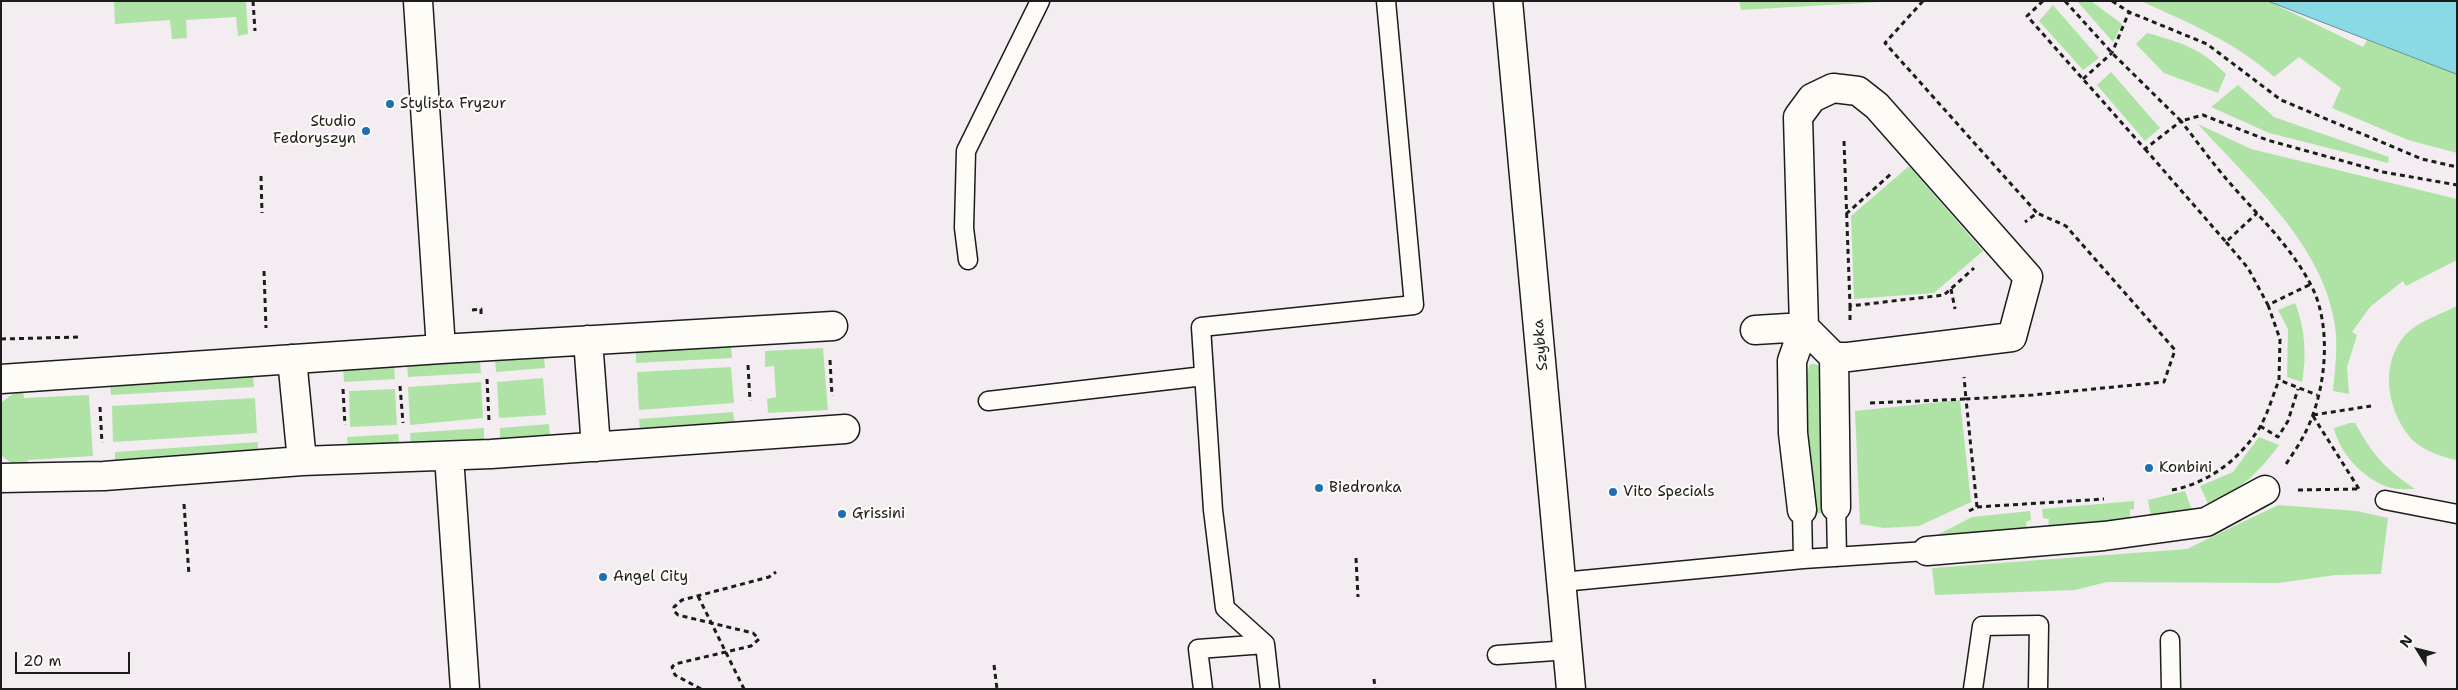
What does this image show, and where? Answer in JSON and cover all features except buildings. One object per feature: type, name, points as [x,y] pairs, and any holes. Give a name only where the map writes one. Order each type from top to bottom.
[{"type":"street","points":[[418,1],[441,349]]},
{"type":"street","name":"Szybka","points":[[1508,1],[1569,650],[1571,689]]},
{"type":"street","points":[[1755,330],[1804,327],[1841,357],[2012,337],[2028,277],[1877,106],[1858,91],[1833,88],[1812,98],[1798,117],[1804,327],[1792,361],[1793,433],[1802,510]]},
{"type":"street","points":[[1,379],[485,346],[833,326]]},
{"type":"street","points":[[588,340],[596,447]]},
{"type":"street","points":[[1836,507],[1841,357]]},
{"type":"street","points":[[292,359],[302,461]]},
{"type":"street","points":[[1,478],[104,476],[302,461],[491,454],[845,429]]},
{"type":"street","points":[[449,456],[465,689]]},
{"type":"street","points":[[1927,551],[2104,536],[2206,522],[2265,490]]},
{"type":"lane","points":[[968,260],[964,228],[966,152],[1040,1]]},
{"type":"lane","points":[[1270,689],[1265,644],[1225,608],[1213,510],[1201,327],[1414,306],[1386,1]]},
{"type":"lane","points":[[988,401],[1204,376]]},
{"type":"lane","points":[[2385,500],[2457,514]]},
{"type":"lane","points":[[1836,507],[1837,557]]},
{"type":"lane","points":[[1802,510],[1803,559]]},
{"type":"lane","points":[[1562,582],[1803,559],[1927,551]]},
{"type":"lane","points":[[1973,689],[1982,626],[2039,625],[2038,689]]},
{"type":"lane","points":[[2170,640],[2170,689]]},
{"type":"lane","points":[[1203,689],[1198,649],[1265,644]]},
{"type":"lane","points":[[1497,655],[1569,650]]},
{"type":"path","points":[[253,1],[255,31]]},
{"type":"path","points":[[2043,1],[2027,16],[2248,268],[2268,305],[2280,339],[2279,380],[2260,426],[2241,452],[2224,468],[2180,488],[2164,491]]},
{"type":"path","points":[[2065,1],[2112,53],[2181,121],[2223,175],[2282,242],[2311,284],[2318,301],[2325,340],[2323,369],[2318,395],[2304,436],[2265,490]]},
{"type":"path","points":[[2112,1],[2129,12],[2207,44],[2281,100],[2422,159],[2457,167]]},
{"type":"path","points":[[2083,79],[2112,53],[2129,12]]},
{"type":"path","points":[[2145,149],[2181,121],[2203,116],[2267,140],[2330,158],[2383,172],[2457,185]]},
{"type":"path","points":[[1846,214],[1917,151]]},
{"type":"path","points":[[261,176],[262,213]]},
{"type":"path","points":[[1977,508],[1966,399],[2033,395],[2164,382],[2175,350],[2066,226],[2036,213]]},
{"type":"path","points":[[2226,242],[2257,213]]},
{"type":"path","points":[[2268,305],[2311,284]]},
{"type":"path","points":[[1841,357],[1851,333],[1850,306]]},
{"type":"path","points":[[747,331],[751,436]]},
{"type":"path","points":[[485,346],[491,454]]},
{"type":"path","points":[[398,352],[406,458]]},
{"type":"path","points":[[830,354],[832,404]]},
{"type":"path","points":[[97,372],[104,476]]},
{"type":"path","points":[[2279,380],[2318,395]]},
{"type":"path","points":[[343,386],[345,433]]},
{"type":"path","points":[[2260,426],[2278,437],[2288,421],[2298,388]]},
{"type":"path","points":[[2312,415],[2371,406]]},
{"type":"path","points":[[2312,415],[2359,489]]},
{"type":"path","points":[[182,470],[189,576]]},
{"type":"path","points":[[2265,490],[2359,489],[2385,500]]},
{"type":"path","points":[[1961,515],[1977,508],[2111,498]]},
{"type":"path","points":[[1356,558],[1358,597]]},
{"type":"path","points":[[701,689],[675,675],[672,667],[675,664],[751,646],[759,639],[753,633],[678,615],[674,611],[676,604],[698,596],[769,577],[776,572]]},
{"type":"path","points":[[698,596],[744,689]]},
{"type":"path","points":[[994,665],[997,689]]},
{"type":"path","points":[[1374,679],[1375,689]]},
{"type":"green space","points":[[114,1],[246,1],[248,34],[238,36],[236,17],[186,20],[187,38],[172,39],[170,20],[115,24]]},
{"type":"green space","points":[[1739,1],[1898,1],[1741,10]]},
{"type":"green space","points":[[2077,1],[2091,1],[2122,24],[2113,42]]},
{"type":"green space","points":[[2141,1],[2268,1],[2363,47],[2367,40],[2457,74],[2457,153],[2408,140],[2332,108],[2341,88],[2299,57],[2274,77],[2260,65],[2228,44],[2194,25]]},
{"type":"green space","points":[[2053,5],[2099,58],[2083,70],[2039,21]]},
{"type":"green space","points":[[2147,33],[2190,47],[2216,65],[2226,74],[2218,93],[2164,73],[2136,44]]},
{"type":"green space","points":[[2111,72],[2160,128],[2145,141],[2097,85]]},
{"type":"green space","points":[[2238,85],[2274,117],[2389,157],[2388,163],[2269,133],[2211,107]]},
{"type":"green space","points":[[2198,124],[2251,149],[2457,199],[2457,260],[2406,286],[2403,281],[2370,307],[2352,332],[2357,335],[2347,367],[2349,394],[2333,391],[2336,350],[2335,326],[2328,296],[2316,268],[2301,242],[2282,216]]},
{"type":"green space","points":[[1909,166],[1983,251],[1934,293],[1854,299],[1851,216]]},
{"type":"green space","points":[[2295,303],[2301,322],[2304,342],[2302,382],[2287,377],[2288,329],[2278,310]]},
{"type":"green space","points":[[2457,306],[2457,460],[2431,452],[2418,445],[2409,436],[2395,412],[2391,399],[2389,371],[2392,358],[2398,346],[2411,329]]},
{"type":"green space","points":[[731,346],[732,358],[636,363],[636,351]]},
{"type":"green space","points":[[823,348],[828,410],[768,413],[767,399],[776,397],[774,366],[765,367],[765,351]]},
{"type":"green space","points":[[544,357],[545,368],[496,372],[495,360]]},
{"type":"green space","points":[[480,360],[481,373],[408,377],[407,365]]},
{"type":"green space","points":[[1810,364],[1821,367],[1825,509],[1820,514],[1814,510],[1808,434],[1807,391]]},
{"type":"green space","points":[[394,365],[395,379],[344,382],[343,368]]},
{"type":"green space","points":[[731,367],[734,403],[639,410],[637,372]]},
{"type":"green space","points":[[253,376],[254,387],[111,395],[110,384]]},
{"type":"green space","points":[[543,378],[546,415],[499,418],[497,382]]},
{"type":"green space","points":[[481,382],[483,418],[410,425],[408,387]]},
{"type":"green space","points":[[395,389],[397,425],[350,427],[349,391]]},
{"type":"green space","points":[[23,390],[24,398],[89,395],[93,456],[28,460],[27,469],[10,462],[1,455],[1,403],[11,395]]},
{"type":"green space","points":[[255,398],[257,433],[113,442],[112,406]]},
{"type":"green space","points":[[1960,400],[1971,502],[1919,526],[1884,528],[1860,524],[1855,411]]},
{"type":"green space","points":[[733,412],[735,425],[640,431],[639,419]]},
{"type":"green space","points":[[2355,423],[2380,461],[2415,489],[2388,487],[2370,478],[2354,464],[2341,447],[2334,428]]},
{"type":"green space","points":[[549,424],[550,436],[500,440],[500,428]]},
{"type":"green space","points":[[484,428],[484,440],[411,445],[410,433]]},
{"type":"green space","points":[[398,434],[400,446],[348,449],[347,437]]},
{"type":"green space","points":[[2259,437],[2279,445],[2248,480],[2229,494],[2208,504],[2200,486],[2233,472]]},
{"type":"green space","points":[[258,442],[258,454],[115,464],[115,452]]},
{"type":"green space","points":[[2185,491],[2192,510],[2151,517],[2148,500]]},
{"type":"green space","points":[[2134,501],[2134,509],[2130,510],[2130,520],[2048,526],[2049,519],[2043,518],[2042,509]]},
{"type":"green space","points":[[2278,505],[2357,511],[2388,518],[2381,574],[2336,575],[2278,583],[2107,582],[2075,590],[1935,595],[1932,568],[2187,549]]},
{"type":"green space","points":[[2030,511],[2031,520],[2026,522],[2027,530],[1940,539],[1939,534],[1972,517]]},
{"type":"water","points":[[2268,1],[2457,1],[2457,74]]},
{"type":"place","name":"Stylista Fryzur","points":[[390,104]]},
{"type":"place","name":"Studio Fedoryszyn","points":[[366,131]]},
{"type":"place","name":"Konbini","points":[[2149,468]]},
{"type":"place","name":"Biedronka","points":[[1319,488]]},
{"type":"place","name":"Vito Specials","points":[[1613,492]]},
{"type":"place","name":"Grissini","points":[[842,514]]},
{"type":"place","name":"Angel City","points":[[603,577]]}]
